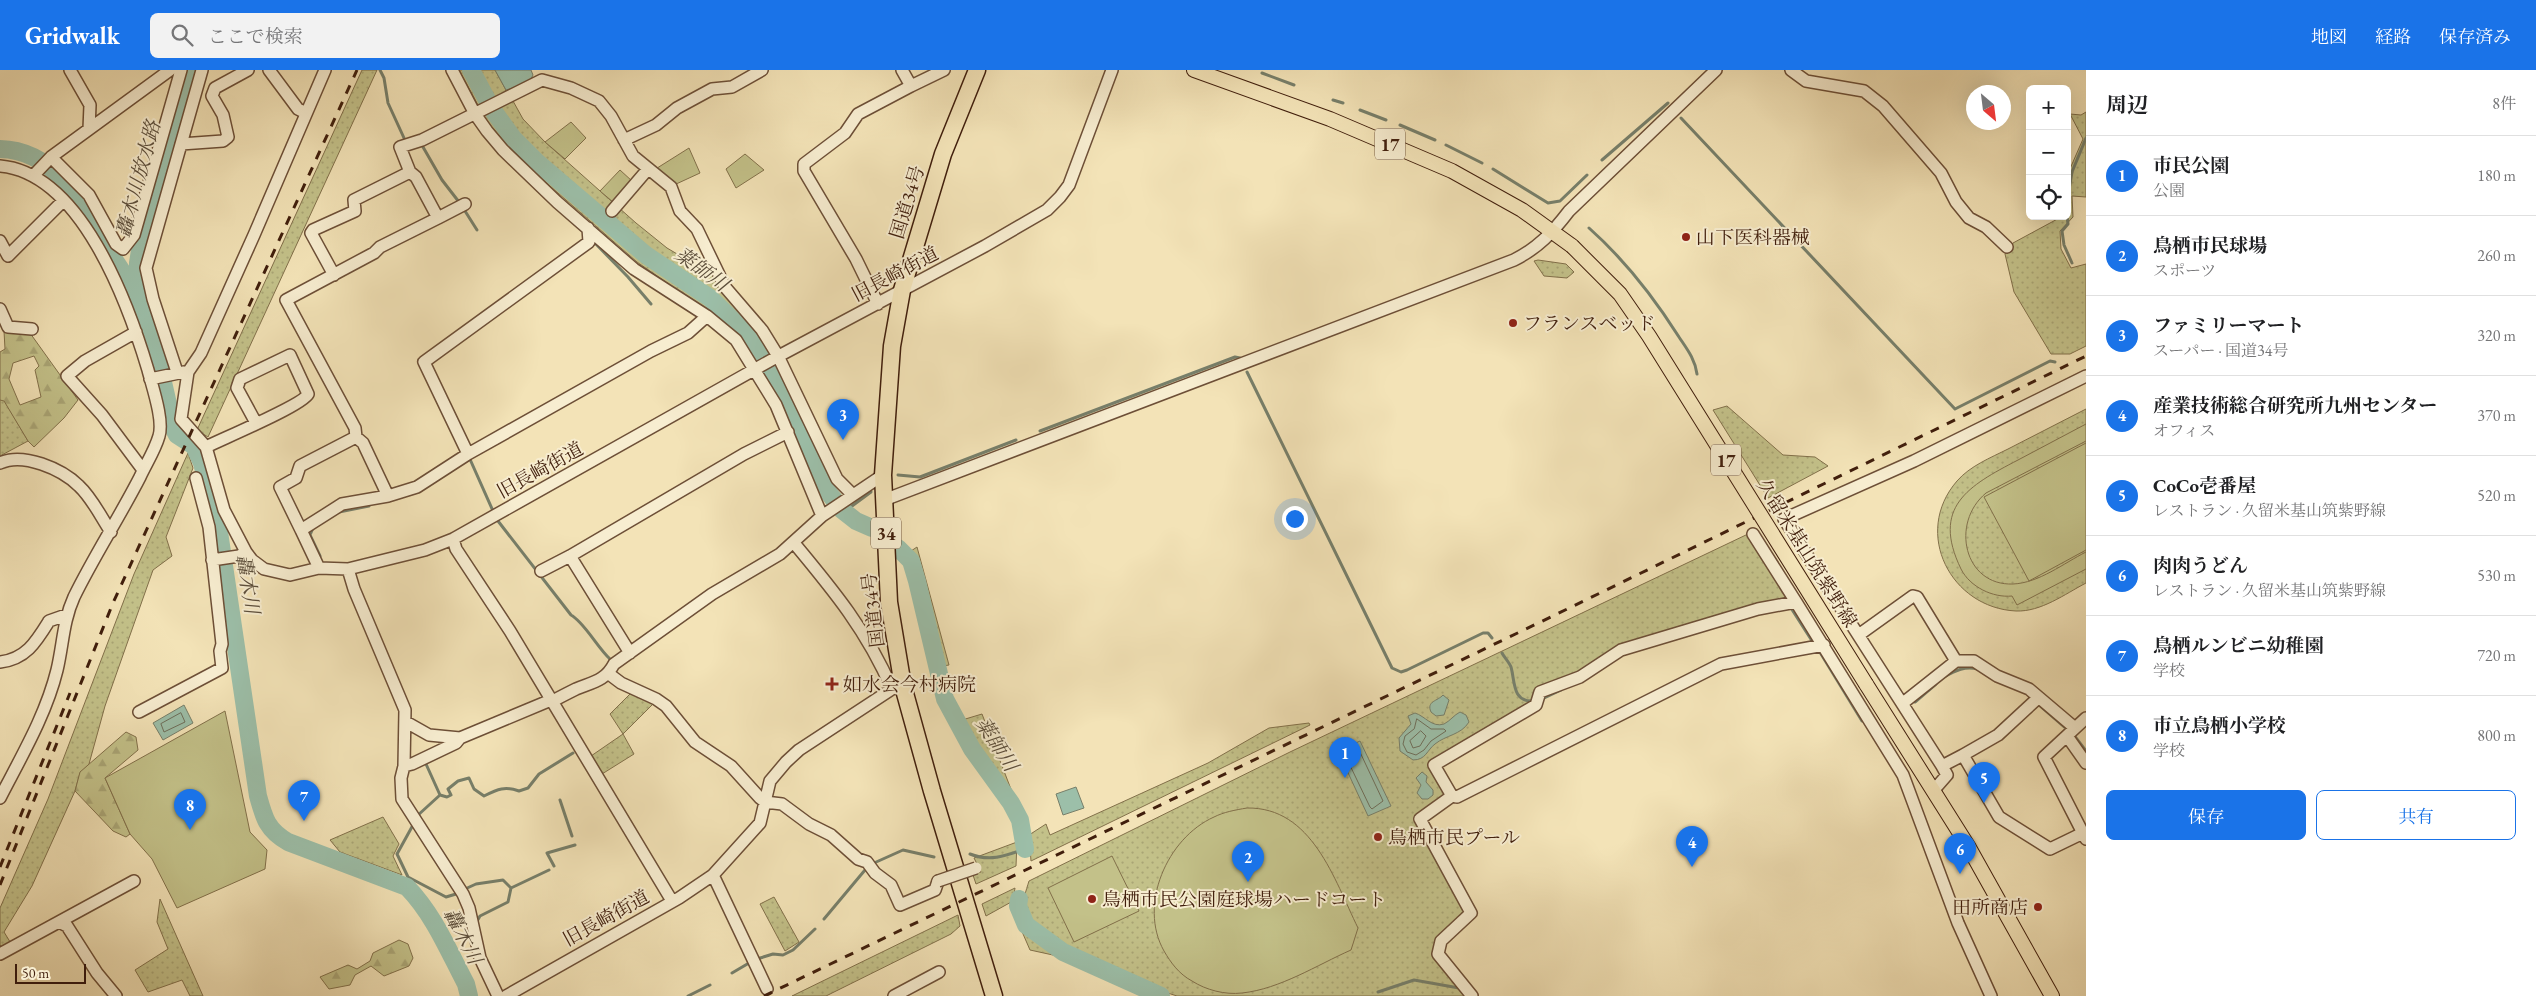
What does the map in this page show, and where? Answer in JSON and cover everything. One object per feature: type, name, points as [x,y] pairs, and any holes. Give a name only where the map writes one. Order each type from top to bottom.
[{"type":"highway","name":"国道34号","points":[[977,70],[943,154],[902,290],[892,346],[883,475],[889,602],[898,687],[932,791],[994,996]]},
{"type":"main road","name":"久留米基山筑紫野線","points":[[1194,70],[1330,119],[1452,171],[1522,210],[1572,246],[1620,294],[1649,336],[1968,846],[2052,996]]},
{"type":"street","points":[[72,70],[90,105],[89,129]]},
{"type":"street","points":[[35,173],[51,157],[170,70]]},
{"type":"street","points":[[51,157],[89,195],[116,244],[124,249],[134,235],[181,70]]},
{"type":"street","points":[[202,70],[146,268],[153,299],[179,373],[181,419],[206,447],[224,510],[246,552],[252,560],[264,569],[277,574],[290,575],[320,568],[348,569],[424,550],[453,539]]},
{"type":"street","points":[[181,144],[223,142],[228,137],[224,115],[212,96],[215,88],[248,70]]},
{"type":"street","points":[[270,70],[298,108],[306,113]]},
{"type":"street","points":[[150,379],[179,373],[201,353],[325,70]]},
{"type":"street","points":[[452,70],[503,150],[634,269],[707,316],[736,340],[756,369],[776,405],[825,514]]},
{"type":"street","points":[[624,140],[656,126],[677,108],[712,89],[732,87],[762,70]]},
{"type":"street","points":[[902,70],[910,86]]},
{"type":"street","points":[[878,304],[856,260],[804,171],[804,164],[846,133],[858,114],[944,70]]},
{"type":"street","name":"旧長崎街道","points":[[506,996],[672,901],[510,631],[456,549],[453,539],[776,357],[878,304],[1047,210],[1060,198],[1069,185],[1112,70]]},
{"type":"street","points":[[884,500],[1514,260],[1534,250],[1552,233],[1576,204],[1716,70]]},
{"type":"street","points":[[1791,70],[1806,81],[1864,91],[1883,106],[1941,173],[1956,202],[1969,218],[1991,231],[2007,246]]},
{"type":"street","points":[[438,218],[416,177],[410,172],[400,147],[422,140],[501,100],[540,75],[599,101],[611,116],[633,156],[671,187],[680,211],[697,229],[726,288],[762,330],[837,479],[854,495]]},
{"type":"street","points":[[0,166],[35,173],[86,225],[124,298],[150,379],[161,424],[160,436],[66,615],[57,671],[45,706],[0,798]]},
{"type":"street","points":[[612,211],[648,169]]},
{"type":"street","points":[[334,275],[311,233],[313,230],[355,211],[354,200],[410,172]]},
{"type":"street","points":[[0,241],[8,256],[63,201]]},
{"type":"street","points":[[388,496],[363,443],[356,437],[355,428],[319,358],[286,300],[374,253],[380,247],[465,204]]},
{"type":"street","points":[[468,454],[424,362],[589,242],[588,228]]},
{"type":"street","points":[[0,309],[8,327],[32,329]]},
{"type":"street","points":[[301,530],[342,504],[388,496],[417,487],[468,454],[651,350],[688,333],[707,316]]},
{"type":"street","points":[[136,332],[85,360],[68,376],[102,415],[143,470]]},
{"type":"street","points":[[206,447],[256,423],[306,398],[308,394],[290,355],[240,379],[237,388],[256,423]]},
{"type":"street","points":[[1933,791],[1947,775],[1860,634],[1854,631],[1784,519],[1914,461],[2086,376]]},
{"type":"street","points":[[540,571],[570,556],[744,454],[788,432]]},
{"type":"street","points":[[320,568],[280,487],[296,478],[300,466],[356,437]]},
{"type":"street","points":[[0,464],[8,460],[27,460],[68,478],[79,485],[88,496],[111,532]]},
{"type":"street","points":[[406,722],[429,735],[460,738],[576,689],[600,681],[609,674],[614,664],[712,594],[780,554],[825,514],[883,475]]},
{"type":"street","points":[[139,712],[222,668],[220,651],[222,644],[209,527],[196,478]]},
{"type":"street","points":[[1753,534],[1824,645],[1903,775],[1958,923],[1990,996]]},
{"type":"street","points":[[672,901],[713,875],[755,831],[760,823],[770,781],[786,762],[799,750],[898,687],[855,619],[794,543]]},
{"type":"street","points":[[212,560],[233,557],[246,552]]},
{"type":"street","points":[[570,556],[630,653]]},
{"type":"street","points":[[348,569],[354,589],[405,710],[404,766],[400,778],[404,804],[463,894],[469,908],[480,958],[498,996]]},
{"type":"street","points":[[1860,634],[1913,596],[1917,597],[1956,661]]},
{"type":"street","points":[[1452,796],[1434,764],[1536,705],[1540,692],[1580,677],[1621,650],[1758,609],[1796,602]]},
{"type":"street","points":[[0,662],[22,656],[38,639],[49,621],[66,615]]},
{"type":"street","points":[[1472,996],[1438,954],[1441,941],[1471,913],[1420,819],[1452,796],[1457,797],[1721,664],[1824,645]]},
{"type":"street","points":[[1903,703],[1956,661],[1974,662],[1997,676],[2029,689],[2035,700],[2071,732],[2086,763]]},
{"type":"street","points":[[609,674],[621,683],[656,699],[666,706],[695,742],[731,766],[765,802],[782,804],[809,824],[831,835],[858,859],[867,862],[875,873],[891,885],[900,905],[935,890],[938,881],[976,868]]},
{"type":"street","points":[[1942,766],[1998,735],[2035,700]]},
{"type":"street","points":[[1962,755],[2002,820],[2050,848],[2084,836],[2044,757],[2045,754],[2086,718]]},
{"type":"street","points":[[404,766],[456,743],[460,738]]},
{"type":"street","points":[[1906,783],[1922,774]]},
{"type":"street","points":[[713,875],[767,989]]},
{"type":"street","points":[[0,954],[134,881]]},
{"type":"street","points":[[59,922],[67,926],[97,972],[116,996]]},
{"type":"street","points":[[894,996],[939,972]]},
{"type":"green space","points":[[362,70],[377,70],[208,437],[197,430]]},
{"type":"green space","points":[[459,70],[466,70],[495,124],[529,162],[641,259],[713,308],[733,329],[637,262],[519,159],[486,120]]},
{"type":"green space","points":[[477,70],[495,70],[506,90],[498,97],[513,101],[523,119],[545,142],[667,248],[716,277],[732,304],[750,321],[762,339],[734,311],[646,249],[538,156],[500,113]]},
{"type":"green space","points":[[2086,112],[2086,197],[2072,196],[2073,217],[2071,219],[2071,166],[2083,139],[2071,114],[2081,115]]},
{"type":"green space","points":[[571,122],[586,138],[565,159],[545,142]]},
{"type":"green space","points":[[689,148],[700,173],[674,185],[654,170]]},
{"type":"green space","points":[[745,154],[764,170],[736,188],[726,169]]},
{"type":"green space","points":[[620,170],[632,181],[613,202],[600,191]]},
{"type":"green space","points":[[2056,220],[2070,220],[2060,231],[2061,249],[2071,268],[2086,264],[2086,346],[2070,354],[2051,354],[2014,292],[2005,254],[2013,243]]},
{"type":"green space","points":[[1534,261],[1566,264],[1574,272],[1567,278],[1544,276]]},
{"type":"green space","points":[[4,331],[30,333],[78,400],[64,418],[34,447],[28,441],[4,401],[0,400],[0,352],[5,349]],"holes":[[[34,356],[39,366],[35,370],[41,397],[20,405],[9,379],[13,363]]]},
{"type":"green space","points":[[0,393],[28,441],[0,456]]},
{"type":"green space","points":[[1727,406],[1783,455],[1815,457],[1828,466],[1768,498],[1713,410]]},
{"type":"green space","points":[[2086,409],[2086,583],[2052,602],[2025,611],[1993,607],[1973,597],[1957,582],[1945,564],[1939,544],[1938,523],[1944,501],[1957,481],[1974,467]]},
{"type":"green space","points":[[2086,424],[2086,441],[1986,493],[1975,506],[1968,520],[1966,536],[1973,564],[1983,575],[1996,582],[2013,584],[2032,580],[2051,572],[2086,552],[2086,569],[2017,605],[2012,596],[1997,595],[1976,586],[1961,569],[1953,548],[1950,529],[1953,514],[1960,501],[1984,479]]},
{"type":"green space","points":[[2086,443],[2086,550],[2029,581],[1984,497]]},
{"type":"green space","points":[[188,453],[193,468],[166,537],[172,556],[153,570],[105,706],[89,764],[80,773],[75,791],[32,886],[4,932],[12,945],[2,947],[0,945],[0,908],[48,799],[134,574]]},
{"type":"green space","points":[[1748,534],[1791,600],[1619,647],[1588,669],[1538,690],[1531,705],[1430,764],[1447,793],[1416,817],[1464,906],[1465,915],[1437,939],[1433,958],[1468,996],[1177,996],[1118,973],[1068,949],[1031,923],[1024,911],[1024,900],[1029,881],[1290,752]]},
{"type":"green space","points":[[917,547],[949,665],[943,666],[922,579],[911,551]]},
{"type":"green space","points":[[631,693],[655,702],[623,734],[610,714]]},
{"type":"green space","points":[[225,711],[250,832],[267,850],[265,869],[177,908],[152,859],[130,834],[105,778]]},
{"type":"green space","points":[[982,714],[1014,797],[980,752],[962,720]]},
{"type":"green space","points":[[1309,723],[1310,725],[1031,861],[1029,835],[1046,824],[1050,835],[1208,763],[1269,728]]},
{"type":"green space","points":[[126,732],[136,737],[138,750],[105,778],[130,834],[126,837],[113,831],[75,791],[80,772]]},
{"type":"green space","points":[[623,734],[634,754],[602,774],[591,756]]},
{"type":"green space","points":[[1247,808],[1269,811],[1288,819],[1304,833],[1318,849],[1329,868],[1358,928],[1351,950],[1298,976],[1270,987],[1256,991],[1229,993],[1216,991],[1197,984],[1179,972],[1164,951],[1157,933],[1154,914],[1156,894],[1162,875],[1171,856],[1183,840],[1197,827],[1214,817],[1226,812]]},
{"type":"green space","points":[[383,817],[399,844],[393,856],[402,875],[340,852],[330,840]]},
{"type":"green space","points":[[1017,842],[1016,866],[976,884],[973,875],[981,872],[974,858]]},
{"type":"green space","points":[[1112,856],[1139,911],[1074,942],[1048,888]]},
{"type":"green space","points":[[1015,888],[1013,901],[986,916],[982,904]]},
{"type":"green space","points":[[774,897],[799,942],[785,951],[760,904]]},
{"type":"green space","points":[[160,899],[203,996],[190,996],[182,980],[148,992],[135,970],[168,949],[157,922]]},
{"type":"green space","points":[[958,915],[960,926],[951,934],[826,996],[792,996]]},
{"type":"green space","points":[[1020,927],[1062,957],[1030,950]]},
{"type":"green space","points":[[399,940],[408,944],[413,958],[409,966],[384,976],[371,966],[355,975],[350,985],[329,989],[320,977],[348,965],[357,969],[370,961],[373,953]]},
{"type":"water","points":[[495,70],[531,70],[533,75],[529,83],[506,90]]},
{"type":"water","points":[[1443,695],[1449,700],[1444,715],[1436,716],[1431,712],[1431,703]]},
{"type":"water","points":[[184,705],[193,723],[163,740],[153,723]]},
{"type":"water","points":[[1460,712],[1466,715],[1469,722],[1466,726],[1432,746],[1421,758],[1413,760],[1400,751],[1399,738],[1411,724],[1408,716],[1415,713],[1419,714],[1432,723],[1440,725],[1446,723]]},
{"type":"water","points":[[1360,741],[1391,806],[1368,816],[1338,751]]},
{"type":"water","points":[[1422,772],[1427,776],[1426,782],[1433,790],[1433,795],[1428,799],[1422,799],[1417,793],[1421,785],[1416,778]]},
{"type":"water","points":[[1076,787],[1084,808],[1063,815],[1056,794]]},
{"type":"waterway","name":"轟木川放水路","points":[[138,300],[138,263],[141,244],[190,70]]},
{"type":"waterway","points":[[380,70],[384,78],[388,103],[404,138]]},
{"type":"waterway","name":"薬師川","points":[[471,70],[492,109],[513,138],[537,162],[646,255],[710,298],[755,342],[782,387],[811,451],[825,488],[842,510],[856,521],[872,528]]},
{"type":"waterway","points":[[1262,73],[1294,85]]},
{"type":"waterway","points":[[1333,100],[1343,103]]},
{"type":"waterway","points":[[1602,160],[1668,103]]},
{"type":"waterway","points":[[1360,110],[1386,120]]},
{"type":"waterway","points":[[1681,118],[1955,409],[2050,361],[2055,362]]},
{"type":"waterway","points":[[1400,125],[1435,140]]},
{"type":"waterway","points":[[2071,178],[2086,138]]},
{"type":"waterway","points":[[1446,145],[1482,163]]},
{"type":"waterway","points":[[423,147],[442,180],[459,202]]},
{"type":"waterway","name":"轟木川","points":[[0,149],[20,152],[38,159],[54,171],[67,185],[80,201],[129,283],[145,317],[163,380],[173,427],[177,435],[194,446],[202,463],[218,525],[258,796],[267,823],[275,833],[288,842],[407,887],[425,909],[440,933],[466,984],[469,996]]},
{"type":"waterway","points":[[1493,169],[1548,203],[1560,201],[1587,175]]},
{"type":"waterway","points":[[465,211],[477,230]]},
{"type":"waterway","points":[[2068,220],[2068,224],[2062,231],[2064,245],[2072,263]]},
{"type":"waterway","points":[[1589,228],[1615,253],[1649,293],[1688,350],[1693,359],[1697,374]]},
{"type":"waterway","points":[[593,241],[651,304]]},
{"type":"waterway","points":[[1040,431],[1235,357],[1240,358]]},
{"type":"waterway","points":[[1247,372],[1392,668],[1401,672],[1407,670],[1483,633],[1488,633],[1492,638]]},
{"type":"waterway","points":[[898,475],[920,477],[1016,440]]},
{"type":"waterway","points":[[469,457],[493,511]]},
{"type":"waterway","points":[[842,510],[852,506],[871,492]]},
{"type":"waterway","points":[[339,512],[369,506]]},
{"type":"waterway","points":[[498,521],[571,615],[581,623],[610,659],[609,663]]},
{"type":"waterway","points":[[313,528],[310,535],[320,556]]},
{"type":"waterway","name":"薬師川","points":[[898,548],[911,561],[945,699],[972,749],[1011,803],[1020,820],[1025,849]]},
{"type":"waterway","points":[[1791,608],[1814,644]]},
{"type":"waterway","points":[[1818,649],[1862,721]]},
{"type":"waterway","points":[[1502,653],[1511,667],[1518,694],[1521,698],[1533,701]]},
{"type":"waterway","points":[[1944,677],[1961,669],[1978,669]]},
{"type":"waterway","points":[[1915,702],[1936,684]]},
{"type":"waterway","points":[[1542,699],[1561,690]]},
{"type":"waterway","points":[[2037,703],[2068,730]]},
{"type":"waterway","points":[[2073,734],[2086,751]]},
{"type":"waterway","points":[[440,795],[447,797],[451,795],[448,789],[458,781],[469,778],[474,789],[484,796],[501,789],[519,791],[528,788],[539,774],[573,753]]},
{"type":"waterway","points":[[417,816],[440,795],[426,764]]},
{"type":"waterway","points":[[560,800],[572,836]]},
{"type":"waterway","points":[[413,825],[397,854],[408,877],[446,897],[456,894]]},
{"type":"waterway","points":[[554,866],[547,853],[575,845]]},
{"type":"waterway","points":[[970,854],[991,858],[1025,849]]},
{"type":"waterway","points":[[874,863],[903,850],[934,857]]},
{"type":"waterway","points":[[465,889],[476,884],[503,880],[511,888],[549,870]]},
{"type":"waterway","points":[[824,919],[865,870]]},
{"type":"waterway","points":[[476,923],[480,916],[508,902],[511,888]]},
{"type":"waterway","name":"薬師川","points":[[1019,899],[1018,906],[1026,925],[1063,952],[1161,996]]},
{"type":"waterway","points":[[757,959],[773,954],[783,955],[793,950],[815,929]]},
{"type":"waterway","points":[[732,973],[749,963]]},
{"type":"waterway","points":[[1378,992],[1414,980],[1459,988]]},
{"type":"waterway","points":[[688,996],[710,985]]},
{"type":"railway","points":[[0,885],[113,603],[357,70]]},
{"type":"railway","points":[[764,996],[1557,614],[2086,356]]},
{"type":"railway","points":[[0,867],[70,693]]},
{"type":"place","name":"山下医科器械","points":[[1686,237]]},
{"type":"place","name":"フランスベッド","points":[[1513,323]]},
{"type":"place","name":"ファミリーマート","points":[[843,440]]},
{"type":"place","name":"如水会今村病院","points":[[832,684]]},
{"type":"place","name":"市民公園","points":[[1345,778]]},
{"type":"place","name":"CoCo壱番屋","points":[[1984,803]]},
{"type":"place","name":"鳥栖ルンビニ幼稚園","points":[[304,821]]},
{"type":"place","name":"市立鳥栖小学校","points":[[190,830]]},
{"type":"place","name":"鳥栖市民プール","points":[[1378,837]]},
{"type":"place","name":"産業技術総合研究所九州センター","points":[[1692,867]]},
{"type":"place","name":"肉肉うどん","points":[[1960,874]]},
{"type":"place","name":"鳥栖市民球場","points":[[1248,882]]},
{"type":"place","name":"鳥栖市民公園庭球場ハードコート","points":[[1092,899]]},
{"type":"place","name":"田所商店","points":[[2038,907]]}]
